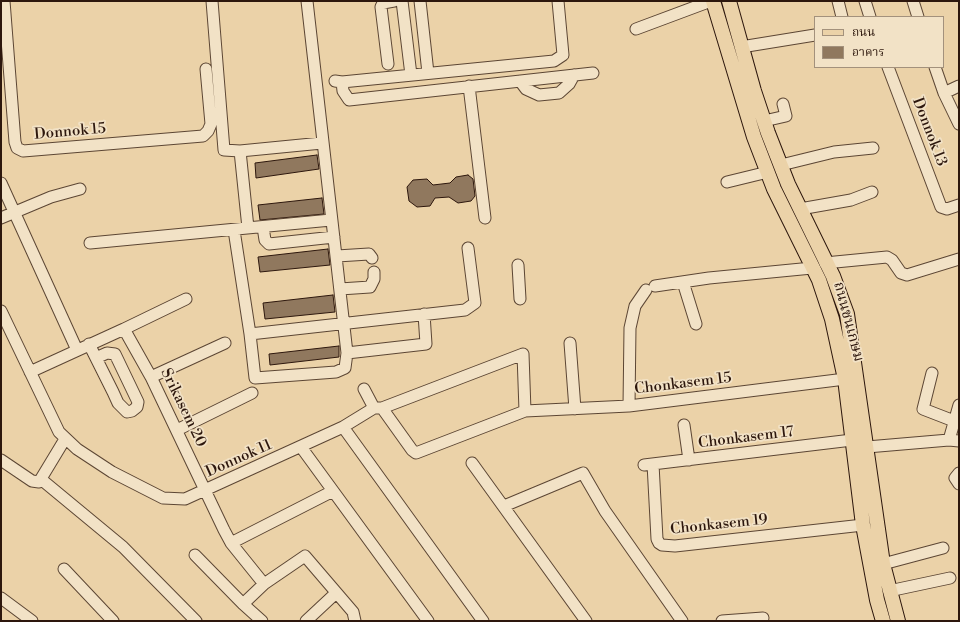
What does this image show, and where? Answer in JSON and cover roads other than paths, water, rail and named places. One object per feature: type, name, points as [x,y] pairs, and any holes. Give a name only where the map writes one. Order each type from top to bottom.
[{"type":"main road","name":"ถนนชนเกษม","points":[[712,1],[754,137],[768,172],[812,268],[819,280],[832,319],[845,379],[863,524],[877,600],[883,621]]},
{"type":"main road","name":"ถนนชนเกษม","points":[[729,1],[741,47],[764,121],[781,165],[832,276],[847,314],[883,564],[898,621]]},
{"type":"street","name":"Donnok 15","points":[[4,1],[15,142],[18,148],[23,151],[202,136],[208,131],[211,124],[206,69]]},
{"type":"street","points":[[212,1],[224,150],[240,151],[322,143]]},
{"type":"street","points":[[234,230],[250,334],[254,378],[336,372],[345,368],[347,353],[337,256],[322,143],[307,1]]},
{"type":"street","points":[[388,64],[381,7],[383,3],[394,1]]},
{"type":"street","points":[[402,1],[411,75]]},
{"type":"street","points":[[420,1],[428,73]]},
{"type":"street","points":[[558,1],[563,56],[554,61],[339,81],[349,100],[593,73]]},
{"type":"street","points":[[636,29],[712,1]]},
{"type":"street","points":[[838,1],[842,16]]},
{"type":"street","points":[[865,1],[870,16]]},
{"type":"street","points":[[913,1],[918,16]]},
{"type":"street","points":[[741,47],[814,36]]},
{"type":"street","name":"Donnok 13","points":[[888,68],[941,207],[947,210],[959,205]]},
{"type":"street","points":[[935,68],[944,93],[958,121]]},
{"type":"street","points":[[520,81],[526,88],[539,95],[552,94],[559,93],[569,84],[574,75]]},
{"type":"street","points":[[469,86],[485,218]]},
{"type":"street","points":[[944,93],[959,86]]},
{"type":"street","points":[[764,121],[786,116],[783,104]]},
{"type":"street","points":[[781,165],[834,152],[873,148]]},
{"type":"street","points":[[240,151],[248,228]]},
{"type":"street","points":[[727,182],[768,172]]},
{"type":"street","points":[[1,183],[77,350]]},
{"type":"street","points":[[1,218],[51,197],[80,188]]},
{"type":"street","points":[[800,209],[851,200],[872,192]]},
{"type":"street","points":[[90,243],[332,220]]},
{"type":"street","points":[[312,221],[314,239]]},
{"type":"street","points":[[263,227],[265,240],[269,244],[334,237]]},
{"type":"street","points":[[250,334],[465,310],[472,307],[475,303],[468,248]]},
{"type":"street","points":[[337,256],[369,254],[372,258]]},
{"type":"street","points":[[826,263],[887,258],[892,260],[901,273],[908,275],[959,259]]},
{"type":"street","points":[[518,265],[520,299]]},
{"type":"street","points":[[629,406],[630,328],[635,306],[650,288],[683,282],[812,268]]},
{"type":"street","points":[[340,289],[370,286],[374,280],[374,272]]},
{"type":"street","points":[[683,282],[696,324]]},
{"type":"street","points":[[30,372],[186,299]]},
{"type":"street","name":"Donnok 11","points":[[1,311],[48,412],[59,432],[65,439],[76,449],[112,472],[163,498],[185,499],[301,447],[378,408],[523,354],[525,411]]},
{"type":"street","points":[[347,353],[426,344],[424,314]]},
{"type":"street","name":"Srikasem 20","points":[[124,329],[151,377],[231,543],[264,584]]},
{"type":"street","points":[[151,377],[224,342]]},
{"type":"street","points":[[570,343],[576,409]]},
{"type":"street","points":[[89,344],[118,403],[127,412],[132,411],[137,407],[138,402],[115,354],[107,353],[96,358]]},
{"type":"street","points":[[932,373],[923,409],[954,421]]},
{"type":"street","name":"Chonkasem 15","points":[[378,408],[416,453],[525,411],[629,406],[845,379]]},
{"type":"street","points":[[364,389],[378,408]]},
{"type":"street","points":[[177,430],[252,393]]},
{"type":"street","points":[[867,447],[954,441],[954,421],[959,405]]},
{"type":"street","points":[[684,425],[689,460]]},
{"type":"street","points":[[343,427],[483,621]]},
{"type":"street","points":[[1,460],[32,481],[39,482],[42,480],[65,439]]},
{"type":"street","name":"Chonkasem 17","points":[[648,464],[852,440]]},
{"type":"street","points":[[301,447],[428,621]]},
{"type":"street","points":[[472,463],[586,621]]},
{"type":"street","name":"Chonkasem 19","points":[[648,464],[657,539],[662,545],[675,546],[863,524]]},
{"type":"street","points":[[504,506],[583,473],[612,521],[682,621]]},
{"type":"street","points":[[959,473],[955,478],[959,484]]},
{"type":"street","points":[[42,480],[123,547],[196,621]]},
{"type":"street","points":[[231,543],[333,491]]},
{"type":"street","points":[[883,564],[943,548]]},
{"type":"street","points":[[195,555],[259,620]]},
{"type":"street","points":[[243,604],[264,584],[305,556],[353,612],[356,621]]},
{"type":"street","points":[[64,569],[113,621]]},
{"type":"street","points":[[889,591],[950,578]]},
{"type":"street","points":[[306,621],[336,593]]},
{"type":"street","points":[[1,598],[32,621]]},
{"type":"street","points":[[722,621],[764,618]]}]
